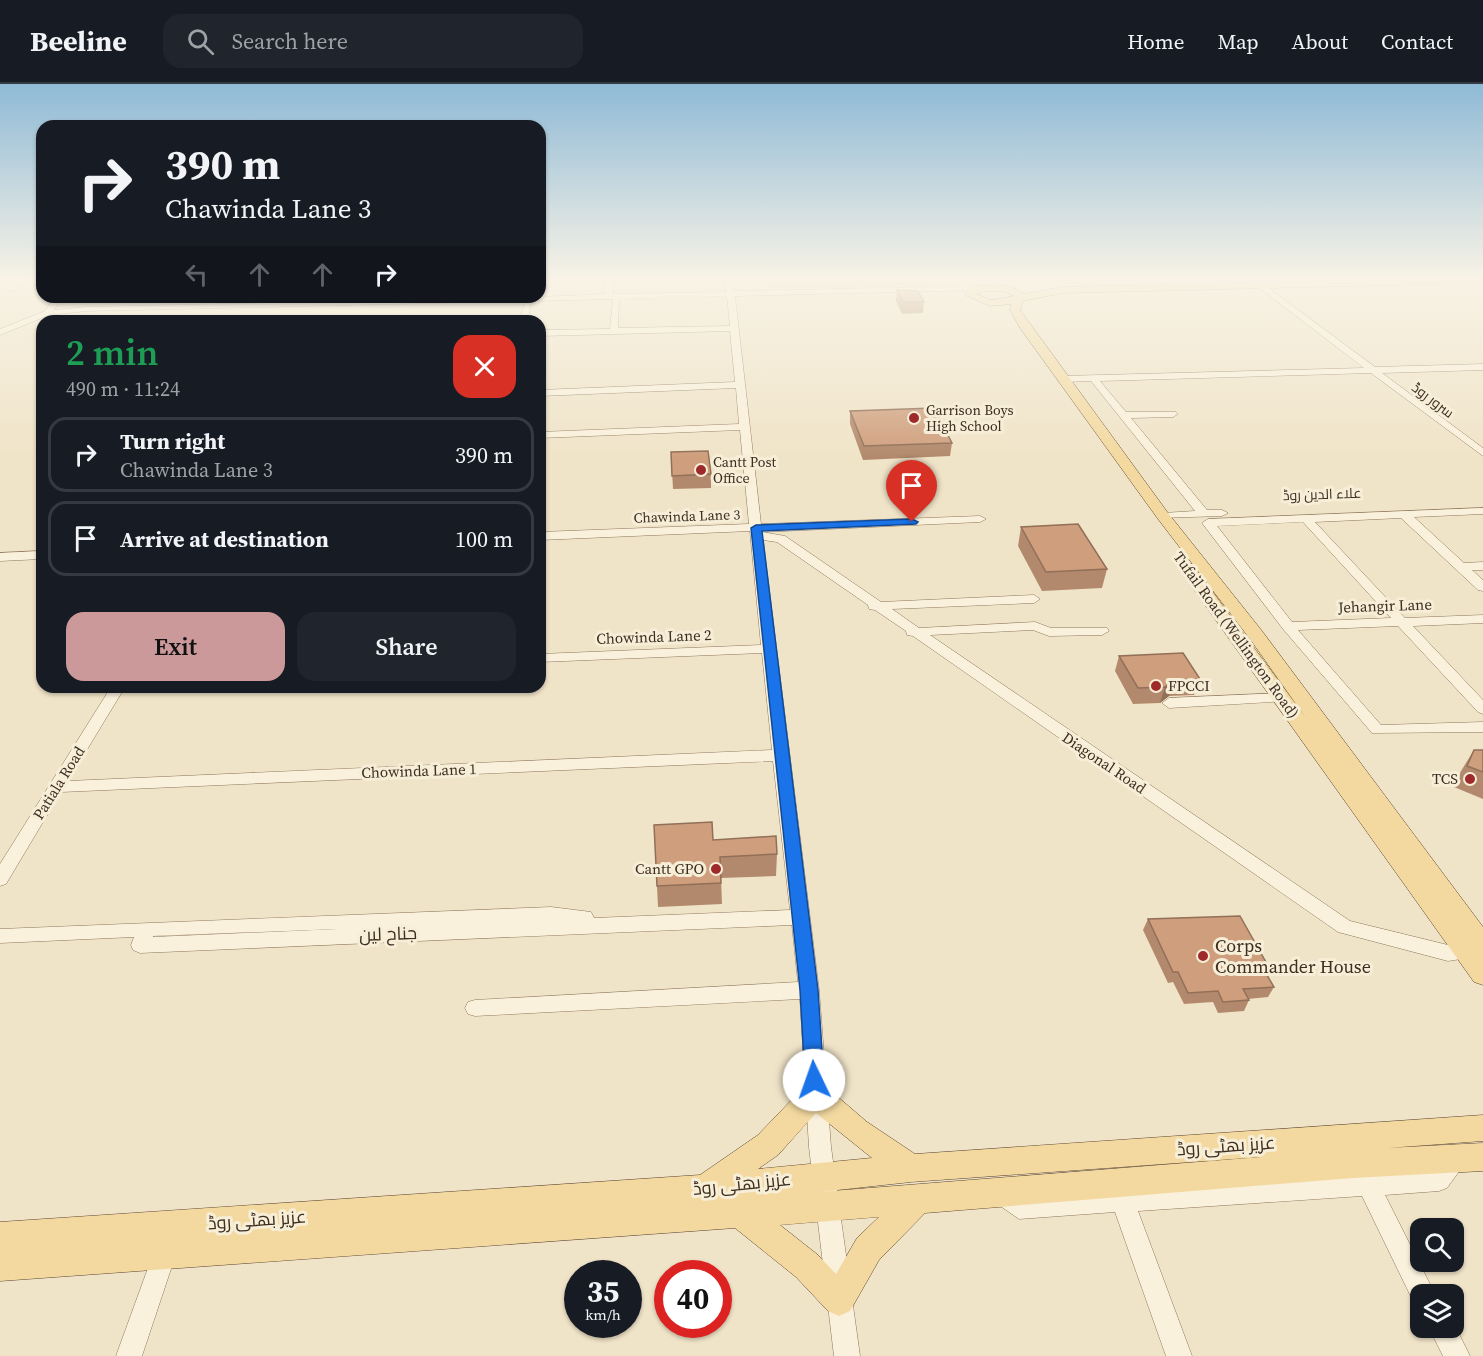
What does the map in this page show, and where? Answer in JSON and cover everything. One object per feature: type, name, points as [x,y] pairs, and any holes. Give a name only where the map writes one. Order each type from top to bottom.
[{"type":"main road","name":"Tufail Road (Wellington Road)","points":[[1023,339],[1282,698],[1475,949]]},
{"type":"main road","name":"Tufail Road (Wellington Road)","points":[[1034,339],[1163,516],[1256,635],[1475,949],[1483,975]]},
{"type":"main road","points":[[705,1189],[768,1145],[815,1095],[856,1131],[911,1168]]},
{"type":"main road","name":"عزیز بھٹی روڈ","points":[[0,1237],[705,1189],[911,1168],[1483,1128]]},
{"type":"main road","name":"عزیز بھٹی روڈ","points":[[0,1265],[740,1213],[999,1191],[1470,1158]]},
{"type":"main road","points":[[740,1213],[800,1259],[839,1300],[868,1249],[919,1198]]},
{"type":"street","points":[[734,339],[780,755],[809,990],[815,1095],[847,1356]]},
{"type":"street","name":"سرور روڈ","points":[[1332,339],[1483,453]]},
{"type":"street","points":[[1063,380],[1483,367]]},
{"type":"street","points":[[1094,379],[1204,514]]},
{"type":"street","points":[[546,393],[740,386]]},
{"type":"street","points":[[1124,415],[1173,414]]},
{"type":"street","points":[[546,435],[745,428]]},
{"type":"street","name":"علاء الدین روڈ","points":[[1163,516],[1483,503]]},
{"type":"street","points":[[1483,511],[1208,523],[1291,629],[1377,730],[1483,728]]},
{"type":"street","points":[[1402,513],[1483,587]]},
{"type":"street","points":[[1305,518],[1483,709]]},
{"type":"street","name":"Chawinda Lane 3","points":[[546,536],[757,532],[980,519]]},
{"type":"street","name":"Diagonal Road","points":[[757,532],[781,539],[874,606],[1345,927],[1448,953],[1475,949]]},
{"type":"street","points":[[0,557],[36,555]]},
{"type":"street","points":[[1461,567],[1483,566]]},
{"type":"street","points":[[874,606],[1034,599]]},
{"type":"street","name":"Jehangir Lane","points":[[1291,629],[1405,625],[1483,619]]},
{"type":"street","name":"Jehangir Lane","points":[[1405,625],[1483,626]]},
{"type":"street","points":[[912,632],[1035,626],[1049,632],[1102,631]]},
{"type":"street","name":"Chowinda Lane 2","points":[[546,658],[769,649]]},
{"type":"street","name":"Patiala Road","points":[[0,879],[114,693]]},
{"type":"street","points":[[1169,703],[1282,698]]},
{"type":"street","name":"Chowinda Lane 1","points":[[57,787],[780,755]]},
{"type":"street","name":"جناح لین","points":[[0,936],[147,929],[140,945],[311,930],[436,925],[585,926],[800,917]]},
{"type":"street","points":[[475,1008],[809,990]]},
{"type":"street","points":[[999,1191],[1019,1207],[1439,1180],[1470,1158]]},
{"type":"street","points":[[1368,1184],[1418,1284]]},
{"type":"street","points":[[1122,1200],[1179,1356]]},
{"type":"street","points":[[129,1356],[164,1254]]},
{"type":"street","points":[[1447,1338],[1457,1356]]},
{"type":"building","points":[[934,408],[952,443],[864,446],[850,411]]},
{"type":"building","points":[[708,451],[711,474],[672,476],[671,452]]},
{"type":"building","points":[[1078,524],[1107,569],[1046,572],[1021,527]]},
{"type":"building","points":[[1183,653],[1200,679],[1174,680],[1165,687],[1138,688],[1119,656]]},
{"type":"building","points":[[1474,750],[1483,750],[1483,772],[1467,766]]},
{"type":"building","points":[[712,822],[713,840],[776,836],[777,854],[720,857],[721,883],[657,886],[654,825]]},
{"type":"building","name":"Corps Commander House","points":[[1240,916],[1267,964],[1261,965],[1274,987],[1243,989],[1249,1000],[1223,1002],[1218,991],[1188,993],[1178,972],[1173,972],[1148,919]]},
{"type":"place","name":"Garrison Boys High School","points":[[914,418]]},
{"type":"place","name":"Cantt Post Office","points":[[701,470]]},
{"type":"place","name":"FPCCI","points":[[1156,686]]},
{"type":"place","name":"TCS","points":[[1470,779]]},
{"type":"place","name":"Cantt GPO","points":[[716,869]]},
{"type":"place","name":"Corps Commander House","points":[[1203,956]]},
{"type":"route","points":[[814,1080],[809,990],[780,755],[756,528],[912,522]]}]
